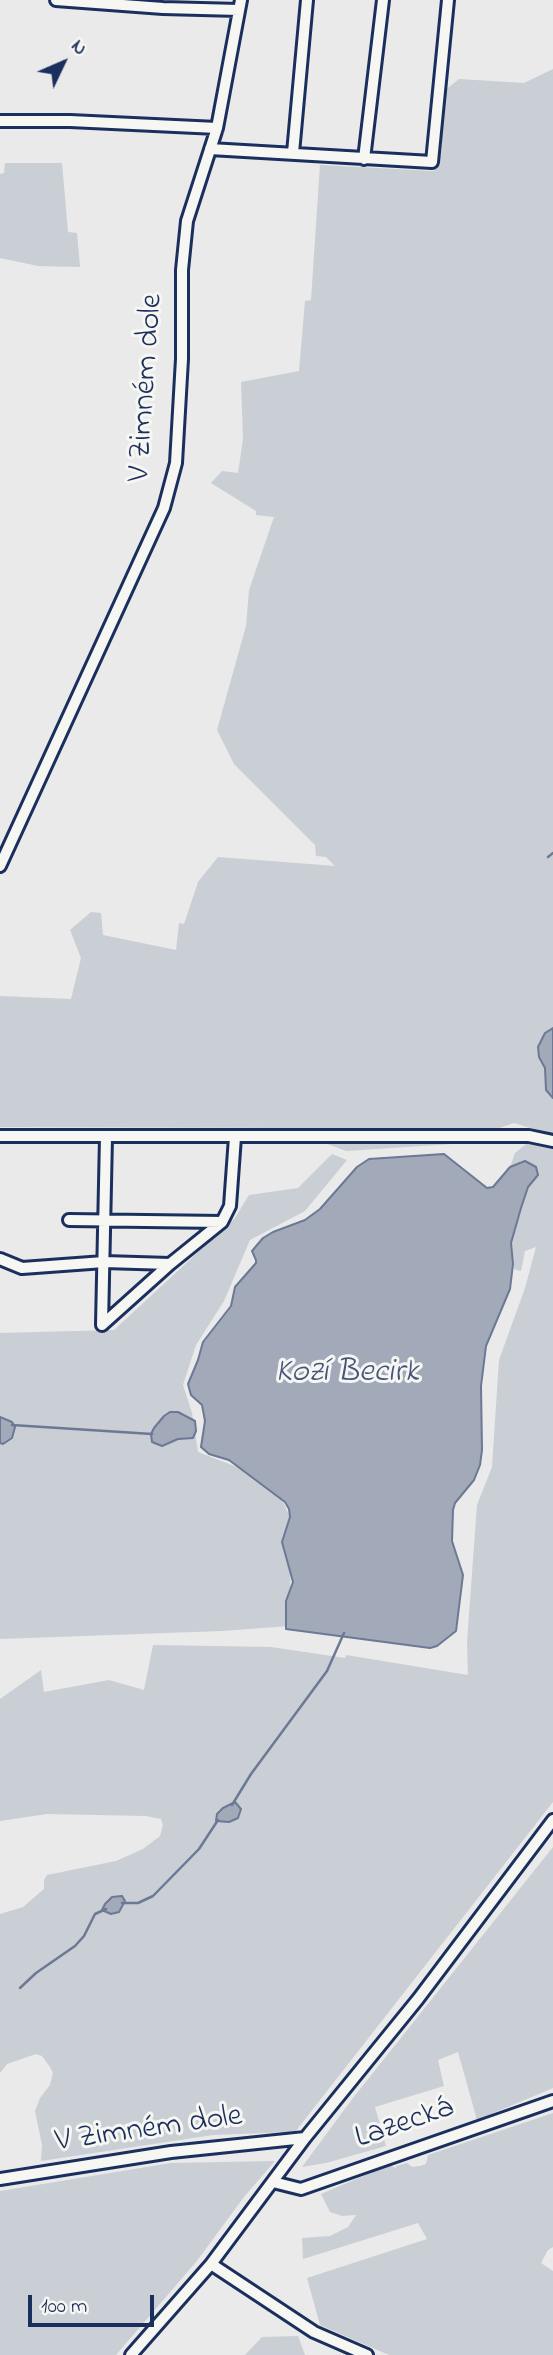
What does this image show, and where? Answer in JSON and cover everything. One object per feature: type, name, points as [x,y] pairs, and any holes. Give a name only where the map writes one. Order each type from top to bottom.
[{"type":"street","name":"V Zimném dole","points":[[0,866],[164,508],[176,463],[182,359],[182,270],[187,221],[217,128],[240,5],[163,8],[56,0]]},
{"type":"street","points":[[293,153],[307,0]]},
{"type":"street","points":[[364,159],[383,0]]},
{"type":"street","points":[[210,149],[432,162],[448,0]]},
{"type":"street","points":[[0,121],[70,121],[217,128]]},
{"type":"street","points":[[0,1136],[529,1136],[553,1142]]},
{"type":"street","points":[[106,1137],[102,1325],[222,1222],[230,1206],[235,1138]]},
{"type":"street","points":[[69,1220],[222,1222]]},
{"type":"street","points":[[0,1259],[22,1268],[104,1262],[170,1264]]},
{"type":"street","points":[[131,2355],[211,2264],[305,2138],[418,1999],[553,1820]]},
{"type":"street","name":"Lazecká","points":[[273,2182],[301,2189],[553,2101]]},
{"type":"street","name":"V Zimném dole","points":[[0,2179],[171,2152],[305,2138]]},
{"type":"street","points":[[211,2264],[314,2332],[367,2355]]},
{"type":"shaded area","points":[[553,69],[553,1135],[514,1123],[452,1144],[346,1151],[286,1128],[0,1127],[0,996],[71,999],[81,958],[70,930],[91,912],[101,913],[103,935],[176,950],[179,923],[184,924],[198,882],[218,857],[335,866],[326,857],[316,856],[315,845],[234,764],[217,730],[246,626],[249,590],[274,517],[256,515],[256,511],[211,483],[222,471],[238,473],[243,439],[241,382],[299,371],[305,301],[311,300],[320,165],[434,171],[441,154],[444,91],[459,79],[524,83]]},
{"type":"shaded area","points":[[5,163],[62,163],[68,232],[77,233],[80,267],[38,266],[0,258],[0,174],[4,173]]},
{"type":"shaded area","points":[[531,1140],[553,1145],[553,1802],[295,2132],[213,2135],[41,2161],[42,2145],[35,2111],[40,2098],[50,2085],[53,2073],[42,2056],[36,2054],[7,2064],[0,2073],[0,1914],[23,1907],[44,1889],[47,1875],[116,1861],[143,1849],[160,1836],[163,1825],[161,1819],[146,1816],[47,1814],[0,1821],[0,1699],[41,1670],[44,1692],[109,1680],[144,1690],[153,1645],[271,1647],[345,1658],[346,1655],[468,1675],[467,1642],[477,1505],[492,1467],[499,1360],[525,1288],[536,1247],[525,1251],[521,1271],[514,1269],[511,1243],[528,1187],[538,1175],[525,1161],[510,1167],[515,1153]]},
{"type":"shaded area","points":[[332,1154],[347,1160],[305,1211],[250,1240],[224,1301],[196,1345],[183,1385],[192,1413],[198,1452],[255,1474],[281,1498],[292,1521],[289,1626],[0,1639],[0,1333],[114,1330],[235,1218],[249,1195],[298,1188]]},
{"type":"shaded area","points":[[553,1847],[553,2088],[477,2120],[458,2052],[438,2060],[444,2086],[375,2107],[386,2146],[302,2167],[353,2098]]},
{"type":"shaded area","points":[[553,2113],[553,2247],[548,2250],[541,2263],[553,2271],[553,2355],[389,2355],[320,2325],[307,2278],[427,2239],[418,2223],[303,2259],[302,2238],[330,2236],[348,2227],[356,2215],[342,2216],[330,2212],[321,2194],[389,2165],[396,2168],[407,2163],[412,2167],[426,2164],[428,2155]]},
{"type":"shaded area","points":[[275,2161],[244,2197],[196,2262],[116,2355],[0,2355],[0,2191],[171,2163]]},
{"type":"shaded area","points":[[298,2336],[305,2355],[245,2355],[262,2337]]},
{"type":"water","points":[[553,1028],[553,1098],[546,1090],[545,1068],[539,1057],[538,1047],[545,1033]]},
{"type":"water","name":"Kozí Becirk","points":[[444,1154],[487,1188],[493,1187],[510,1167],[525,1161],[536,1167],[538,1175],[528,1187],[521,1208],[511,1243],[513,1264],[510,1289],[486,1346],[481,1386],[480,1465],[474,1480],[455,1503],[453,1510],[452,1541],[463,1575],[456,1631],[437,1646],[430,1648],[286,1629],[286,1601],[293,1582],[282,1542],[290,1517],[289,1509],[285,1502],[229,1460],[209,1454],[201,1447],[205,1421],[202,1405],[191,1395],[188,1384],[203,1342],[231,1306],[235,1287],[256,1263],[252,1251],[263,1238],[305,1220],[320,1209],[357,1167],[369,1159]]},
{"type":"water","points":[[170,1412],[178,1412],[195,1421],[196,1431],[193,1438],[178,1439],[162,1446],[152,1442],[151,1434],[154,1428]]},
{"type":"water","points":[[0,1417],[12,1422],[15,1427],[12,1438],[3,1444],[0,1443]]},
{"type":"water","points":[[235,1802],[241,1809],[238,1818],[229,1822],[216,1821],[217,1814],[223,1808]]},
{"type":"water","points":[[122,1896],[125,1901],[119,1912],[111,1914],[102,1910],[112,1897]]},
{"type":"waterway","points":[[548,857],[553,853]]},
{"type":"waterway","points":[[12,1425],[152,1434]]},
{"type":"waterway","points":[[232,1805],[251,1774],[327,1671],[344,1633]]},
{"type":"waterway","points":[[122,1903],[138,1903],[153,1896],[199,1849],[218,1820]]},
{"type":"waterway","points":[[20,1988],[36,1973],[75,1946],[84,1936],[95,1914],[106,1909]]}]
